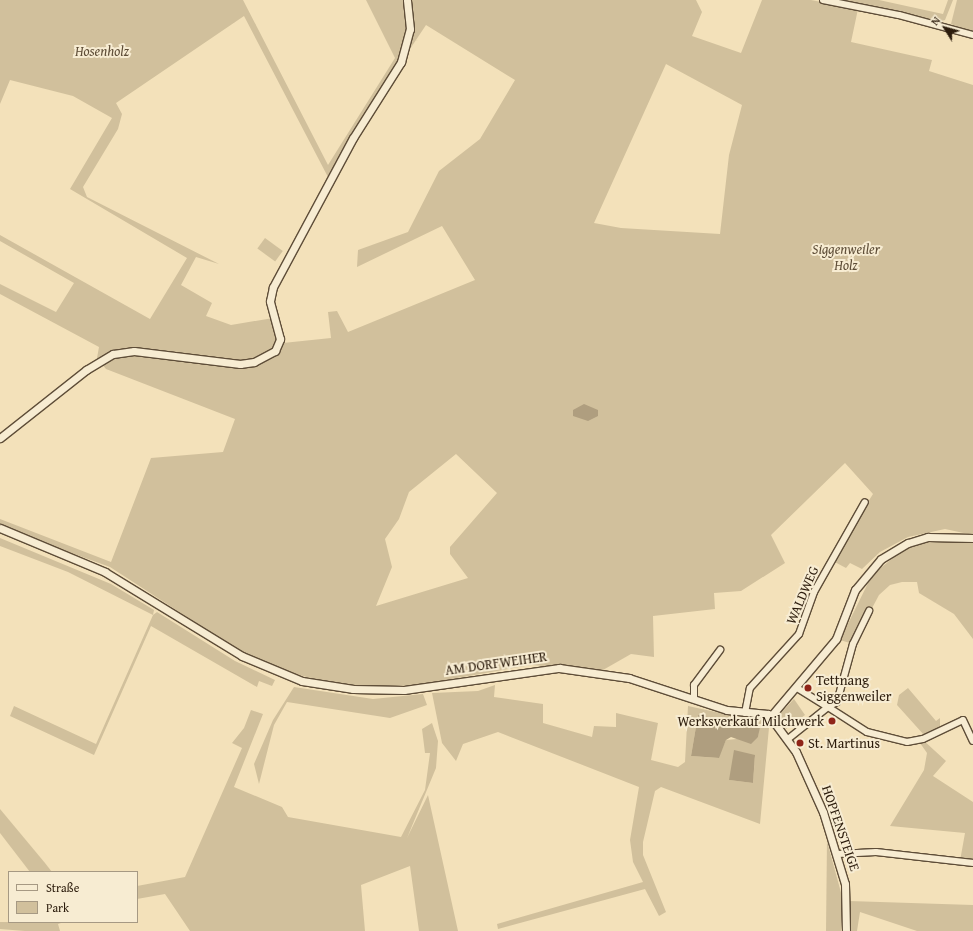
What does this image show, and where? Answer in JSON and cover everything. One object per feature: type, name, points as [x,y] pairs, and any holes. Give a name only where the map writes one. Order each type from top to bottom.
[{"type":"street","points":[[0,438],[92,365],[113,354],[134,351],[240,364],[254,362],[275,351],[280,339],[270,300],[273,287],[354,138],[401,62],[410,29],[407,0]]},
{"type":"street","points":[[823,0],[899,15],[973,35]]},
{"type":"street","name":"WALDWEG","points":[[745,713],[750,688],[799,634],[814,592],[865,502]]},
{"type":"street","name":"AM DORFWEIHER","points":[[0,528],[105,572],[278,674],[353,689],[419,688],[559,668],[622,677],[745,713],[771,716]]},
{"type":"street","points":[[771,716],[797,688],[836,639],[855,590],[881,559],[908,543],[928,537],[973,538]]},
{"type":"street","points":[[788,739],[828,707],[841,694],[853,644],[869,612]]},
{"type":"street","points":[[694,699],[694,685],[720,650]]},
{"type":"street","points":[[797,688],[867,732],[907,742],[923,739],[963,720],[973,741]]},
{"type":"street","name":"HOPFENSTEIGE","points":[[771,716],[788,739],[811,781],[838,854],[846,884],[846,931]]},
{"type":"street","points":[[838,854],[876,852],[973,863]]},
{"type":"green space","points":[[0,0],[243,0],[328,165],[395,58],[366,0],[404,0],[407,30],[398,63],[329,179],[244,16],[116,103],[122,114],[118,129],[83,187],[87,197],[219,264],[196,257],[181,285],[212,303],[206,316],[231,325],[273,318],[277,338],[273,350],[257,359],[263,362],[276,355],[283,343],[331,338],[328,312],[337,311],[348,332],[475,280],[442,226],[357,267],[358,250],[408,232],[439,171],[480,139],[515,80],[426,25],[406,55],[410,0],[696,0],[702,12],[692,36],[741,53],[762,0],[811,0],[858,9],[851,42],[932,60],[929,71],[973,85],[973,535],[945,529],[908,537],[880,552],[862,569],[850,563],[846,568],[831,560],[873,494],[845,463],[771,535],[785,563],[741,591],[714,593],[715,609],[653,616],[654,657],[631,654],[603,670],[531,665],[417,685],[374,687],[331,684],[258,663],[110,567],[0,527],[0,519],[111,562],[151,458],[223,452],[235,419],[106,369],[97,358],[99,347],[0,294],[0,284],[56,312],[74,283],[0,241],[0,235],[150,319],[187,258],[70,189],[112,118],[73,96],[10,80],[0,104]],"holes":[[[666,64],[742,105],[729,155],[720,234],[621,228],[594,223]],[[456,454],[497,493],[450,547],[450,554],[468,578],[376,606],[392,567],[385,539],[399,519],[409,492]]]},
{"type":"green space","points":[[831,0],[879,0],[943,14],[948,0],[953,0],[945,20],[938,22]]},
{"type":"green space","points":[[957,0],[973,0],[973,33],[951,24]]},
{"type":"green space","points":[[265,238],[283,251],[275,261],[257,249]]},
{"type":"green space","points":[[0,538],[111,584],[154,610],[153,615],[68,572],[0,546]]},
{"type":"green space","points":[[934,540],[973,542],[973,639],[954,614],[919,593],[917,582],[902,582],[890,585],[879,595],[853,644],[840,640],[872,575],[904,549]]},
{"type":"green space","points":[[157,612],[235,661],[275,680],[272,686],[259,681],[257,687],[151,626],[94,755],[10,716],[14,706],[96,744],[153,615]]},
{"type":"green space","points":[[495,685],[494,697],[543,704],[543,723],[592,737],[594,726],[616,727],[616,713],[658,723],[651,760],[678,767],[685,762],[688,706],[748,719],[770,717],[760,824],[661,787],[655,791],[643,842],[643,855],[666,912],[659,916],[645,889],[498,929],[497,924],[643,882],[633,862],[630,840],[639,787],[498,732],[463,744],[456,761],[442,743],[432,693],[478,691]],"holes":[[[698,715],[759,727],[758,737],[726,740],[718,758],[691,756]],[[755,756],[753,783],[729,780]]]},
{"type":"green space","points":[[294,687],[373,699],[423,694],[427,705],[390,718],[287,702],[274,725],[259,784],[254,764],[273,720]]},
{"type":"green space","points":[[908,688],[936,721],[940,718],[940,726],[924,735],[897,705],[899,695]]},
{"type":"green space","points":[[794,699],[805,715],[786,729],[780,714]]},
{"type":"green space","points":[[251,710],[263,714],[234,787],[282,807],[288,817],[401,837],[425,790],[430,753],[425,753],[422,729],[432,723],[438,741],[436,768],[407,838],[428,795],[458,931],[419,931],[410,866],[361,885],[365,931],[190,931],[165,894],[138,899],[138,886],[185,877],[242,748],[232,743],[244,728]]},
{"type":"green space","points":[[923,740],[946,761],[933,776],[973,802],[973,863],[960,861],[965,833],[890,826],[924,770],[927,753],[920,743]]},
{"type":"green space","points":[[0,809],[51,871],[29,871],[0,833]]},
{"type":"green space","points":[[827,841],[843,900],[841,931],[826,931]]},
{"type":"green space","points":[[849,901],[973,905],[973,931],[917,931],[860,912],[857,931],[849,931]]},
{"type":"green space","points":[[0,922],[61,923],[58,924],[60,931],[0,929]]},
{"type":"shaded area","points":[[584,404],[598,410],[598,416],[588,421],[573,416],[573,410]]},
{"type":"shaded area","points":[[698,715],[760,727],[758,737],[751,744],[731,737],[726,740],[719,758],[691,756]]},
{"type":"shaded area","points":[[734,750],[755,755],[753,783],[729,780]]},
{"type":"place","name":"Tettnang Siggenweiler","points":[[808,688]]},
{"type":"place","name":"Werksverkauf Milchwerk","points":[[832,721]]},
{"type":"place","name":"St. Martinus","points":[[800,743]]},
{"type":"park label","name":"Hosenholz","points":[[102,51]]},
{"type":"park label","name":"Siggenweiler Holz","points":[[846,258]]}]
